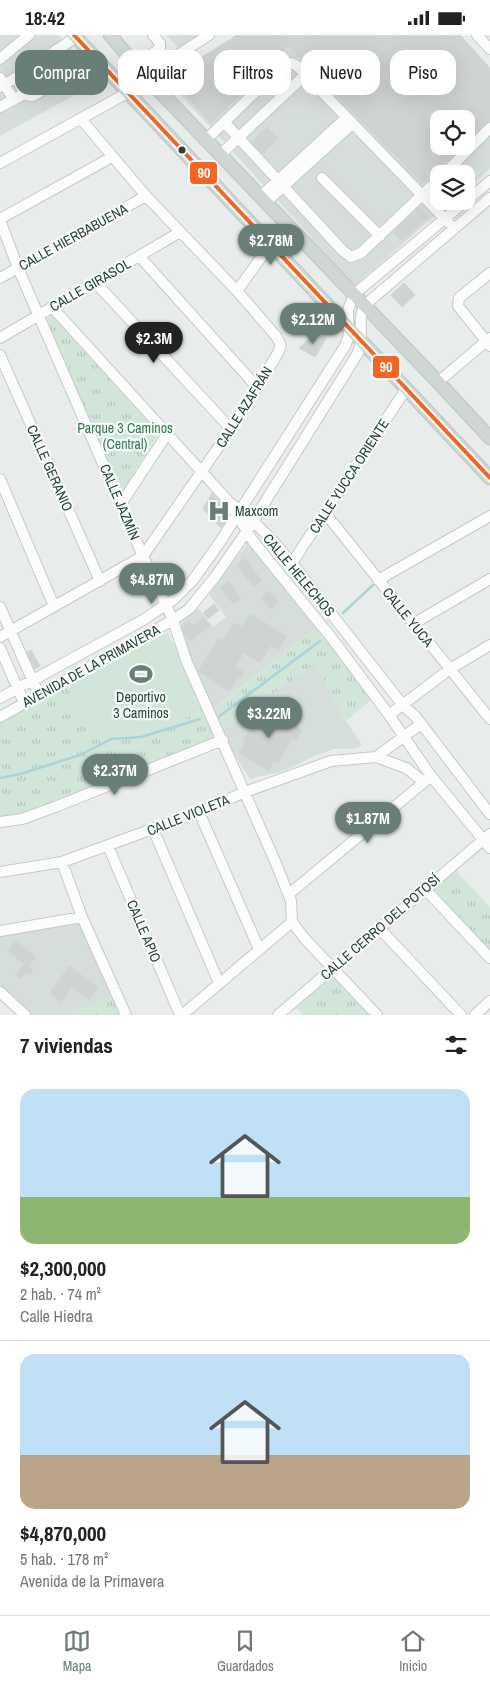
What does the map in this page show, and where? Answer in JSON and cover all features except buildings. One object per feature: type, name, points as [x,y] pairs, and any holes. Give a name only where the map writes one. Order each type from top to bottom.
[{"type":"main road","points":[[110,35],[124,50]]},
{"type":"main road","points":[[75,36],[88,50]]},
{"type":"main road","points":[[108,72],[118,83]]},
{"type":"main road","points":[[129,95],[348,328],[362,340],[490,478]]},
{"type":"main road","points":[[164,95],[221,153],[490,438]]},
{"type":"street","points":[[0,59],[29,35]]},
{"type":"street","points":[[153,35],[160,43],[160,48],[157,50]]},
{"type":"street","points":[[186,50],[209,35]]},
{"type":"street","points":[[477,35],[490,49]]},
{"type":"street","points":[[57,50],[75,36]]},
{"type":"street","points":[[207,139],[284,64],[294,64],[301,71]]},
{"type":"street","points":[[14,100],[1,83],[15,78]]},
{"type":"street","points":[[221,153],[301,79]]},
{"type":"street","points":[[1,104],[14,100],[21,95]]},
{"type":"street","points":[[0,163],[123,95]]},
{"type":"street","points":[[324,95],[454,228]]},
{"type":"street","name":"CALLE AZAFRÁN","points":[[0,637],[143,556],[231,429],[278,353],[281,345],[276,335],[237,291],[146,196],[81,119]]},
{"type":"street","points":[[263,199],[349,121]]},
{"type":"street","points":[[225,123],[342,250],[351,257],[361,253],[430,188]]},
{"type":"street","points":[[453,165],[490,128]]},
{"type":"street","points":[[0,219],[112,157]]},
{"type":"street","points":[[322,178],[380,236]]},
{"type":"street","points":[[475,194],[490,181]]},
{"type":"street","name":"CALLE HIERBABUENA","points":[[0,278],[146,196]]},
{"type":"street","points":[[362,340],[360,316],[365,305],[490,198]]},
{"type":"street","points":[[355,295],[456,210]]},
{"type":"street","name":"CALLE JAZMÍN","points":[[0,219],[18,268],[143,556],[173,620],[186,660],[223,740],[291,901],[292,922]]},
{"type":"street","name":"CALLE GIRASOL","points":[[0,338],[180,232]]},
{"type":"street","points":[[237,291],[270,245]]},
{"type":"street","points":[[139,256],[256,386]]},
{"type":"street","points":[[438,382],[489,342],[459,308],[458,303],[459,298],[490,273]]},
{"type":"street","points":[[95,282],[231,429]]},
{"type":"street","name":"AVENIDA DE LA PRIMAVERA","points":[[0,698],[32,679],[128,629],[166,605],[204,567],[348,341],[347,310],[355,295]]},
{"type":"street","name":"CALLE HELECHOS","points":[[52,307],[239,513],[252,521],[292,563],[403,705],[421,724],[490,814]]},
{"type":"street","name":"AVENIDA DE LA PRIMAVERA","points":[[0,717],[173,620],[189,609],[207,588],[247,531],[350,367],[358,353],[362,340]]},
{"type":"street","name":"CALLE GERANIO","points":[[0,355],[100,581]]},
{"type":"street","name":"CALLE YUCCA ORIENTE","points":[[292,563],[326,514],[406,389]]},
{"type":"street","points":[[121,504],[167,435]]},
{"type":"street","points":[[0,479],[54,606]]},
{"type":"street","name":"CALLE VIOLETA","points":[[239,513],[247,531],[329,635],[405,737],[428,779],[486,837],[490,848]]},
{"type":"street","name":"CALLE YUCA","points":[[326,514],[450,669],[486,706],[490,719]]},
{"type":"street","points":[[378,580],[490,516]]},
{"type":"street","points":[[413,624],[490,579]]},
{"type":"street","points":[[0,607],[39,695]]},
{"type":"street","points":[[389,715],[450,669],[490,645]]},
{"type":"street","points":[[0,648],[24,703]]},
{"type":"street","name":"CALLE VIOLETA","points":[[376,757],[421,724]]},
{"type":"street","points":[[0,822],[22,819],[223,740]]},
{"type":"street","name":"CALLE VIOLETA","points":[[0,872],[62,862],[331,761],[376,757],[406,768],[428,779]]},
{"type":"street","points":[[288,894],[428,779]]},
{"type":"street","points":[[199,812],[259,949]]},
{"type":"street","points":[[153,829],[219,983]]},
{"type":"street","name":"CALLE CERRO DEL POTOSÍ","points":[[285,1013],[332,968],[486,837]]},
{"type":"street","name":"CALLE APIO","points":[[108,846],[181,1015]]},
{"type":"street","points":[[62,862],[82,917],[126,1015]]},
{"type":"street","points":[[425,889],[490,958]]},
{"type":"street","points":[[0,931],[82,917]]},
{"type":"street","points":[[181,1015],[292,922],[305,939],[377,1015]]},
{"type":"street","points":[[379,929],[461,1015]]},
{"type":"street","points":[[0,992],[25,1015]]},
{"type":"street","points":[[475,1015],[490,1001]]},
{"type":"shaded area","points":[[0,35],[58,35],[73,50],[15,50],[15,95],[75,95],[0,136]]},
{"type":"shaded area","points":[[166,35],[200,35],[180,49]]},
{"type":"shaded area","points":[[239,35],[338,50],[301,50],[301,95],[380,95],[380,56],[390,58],[390,95],[456,95],[456,68],[490,73],[490,169],[475,182],[475,165],[430,165],[430,210],[442,210],[352,288],[304,229],[181,95],[204,95],[204,56],[214,50],[214,95],[291,95],[291,50],[214,50]]},
{"type":"shaded area","points":[[247,544],[253,548],[318,627],[208,713],[178,629],[183,621],[198,608],[213,627],[226,617],[209,594]]},
{"type":"shaded area","points":[[315,662],[346,721],[362,745],[354,749],[334,749],[312,757],[284,771],[250,779],[220,732]]},
{"type":"shaded area","points":[[79,923],[112,996],[65,1015],[27,1015],[0,990],[0,936]]},
{"type":"green space","name":"Parque 3 Caminos (Central)","points":[[51,315],[158,433],[121,495],[46,321]]},
{"type":"green space","points":[[318,627],[375,697],[346,721],[315,663],[220,732],[218,739],[25,814],[0,817],[0,722],[67,686],[94,735],[143,733],[192,715],[209,713]]},
{"type":"green space","name":"Deportivo 3 Caminos","points":[[167,633],[181,657],[208,713],[192,715],[143,733],[94,735],[67,686]]},
{"type":"green space","points":[[454,869],[490,907],[490,952],[432,890]]},
{"type":"green space","points":[[333,974],[370,1015],[303,1015],[296,1008]]},
{"type":"green space","points":[[112,996],[122,1015],[65,1015]]},
{"type":"waterway","points":[[343,613],[373,585]]},
{"type":"waterway","points":[[221,715],[320,641]]},
{"type":"waterway","points":[[0,778],[20,774],[80,755],[111,739],[141,737],[200,719]]},
{"type":"transit line","name":"90","points":[[74,35],[490,478]]},
{"type":"place","name":"Maxcom","points":[[219,511]]},
{"type":"place","name":"Deportivo 3 Caminos","points":[[141,674]]}]
